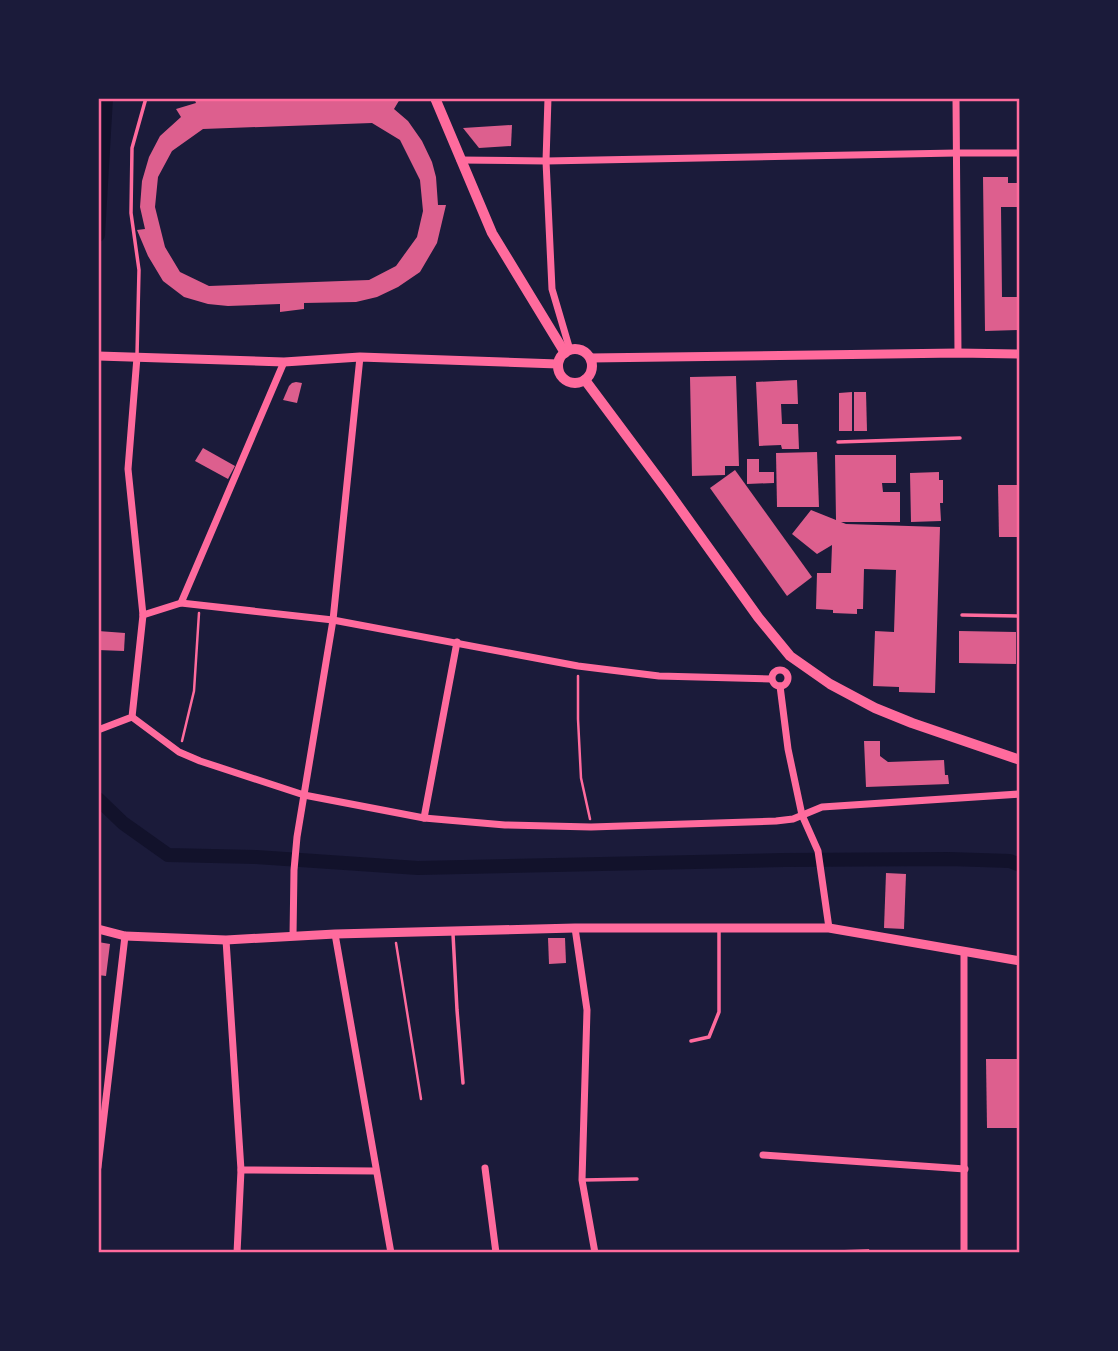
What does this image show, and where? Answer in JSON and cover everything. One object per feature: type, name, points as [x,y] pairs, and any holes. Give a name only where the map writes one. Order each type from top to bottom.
[{"type":"main road","points":[[435,98],[492,233],[567,351]]},
{"type":"main road","points":[[567,351],[581,351],[590,358],[592,368],[589,377],[580,383],[569,382],[560,375],[558,364],[567,351]]},
{"type":"main road","points":[[585,380],[758,617],[790,656],[830,684],[875,708],[1020,760]]},
{"type":"street","points":[[548,98],[546,161],[552,289],[567,351]]},
{"type":"street","points":[[956,98],[958,353]]},
{"type":"street","points":[[460,160],[1020,153]]},
{"type":"street","points":[[590,358],[1020,354]]},
{"type":"street","points":[[99,356],[284,362],[360,357],[558,364]]},
{"type":"street","points":[[132,717],[143,615],[128,469],[137,357]]},
{"type":"street","points":[[293,936],[297,836],[333,620],[360,357]]},
{"type":"street","points":[[181,603],[284,362]]},
{"type":"street","points":[[143,615],[181,603],[333,620],[578,666],[659,676],[771,679]]},
{"type":"street","points":[[425,818],[457,642]]},
{"type":"street","points":[[771,679],[774,672],[782,670],[790,656]]},
{"type":"street","points":[[771,679],[774,684],[780,686],[786,683],[788,679],[782,670]]},
{"type":"street","points":[[780,686],[788,749],[802,815],[818,851],[829,928]]},
{"type":"street","points":[[132,717],[179,752],[304,795],[425,818],[505,825],[592,827],[776,821],[793,819],[822,807],[1020,794]]},
{"type":"street","points":[[98,730],[132,717]]},
{"type":"street","points":[[575,928],[587,1010],[582,1180],[595,1253]]},
{"type":"street","points":[[98,929],[125,936],[226,940],[335,934],[575,928],[829,928],[1020,961]]},
{"type":"street","points":[[335,934],[391,1253]]},
{"type":"street","points":[[98,1167],[125,936]]},
{"type":"street","points":[[226,940],[241,1170],[237,1253]]},
{"type":"street","points":[[964,952],[964,1253]]},
{"type":"street","points":[[764,1155],[965,1169]]},
{"type":"street","points":[[485,1168],[496,1253]]},
{"type":"street","points":[[241,1170],[375,1171]]},
{"type":"lane","points":[[137,357],[139,270],[131,213],[132,148],[146,98]]},
{"type":"lane","points":[[838,442],[960,438]]},
{"type":"lane","points":[[962,615],[1020,616]]},
{"type":"lane","points":[[691,1041],[709,1037],[719,1012],[719,927]]},
{"type":"lane","points":[[453,932],[463,1083]]},
{"type":"lane","points":[[582,1180],[637,1180]]},
{"type":"path","points":[[179,752],[194,691],[200,613],[198,606]]},
{"type":"path","points":[[578,666],[581,778],[592,827]]},
{"type":"path","points":[[394,933],[421,1099]]},
{"type":"building","points":[[194,98],[400,99],[394,109],[408,121],[422,141],[436,177],[438,205],[446,205],[437,243],[420,272],[377,297],[356,302],[304,303],[304,309],[280,312],[280,304],[228,306],[184,297],[163,281],[137,230],[145,229],[140,207],[142,181],[149,157],[160,136],[181,117],[176,109],[196,103]],"holes":[[[372,123],[400,140],[420,180],[423,211],[417,237],[396,266],[369,280],[209,286],[180,272],[165,247],[155,207],[158,177],[172,151],[203,129]]]},
{"type":"building","points":[[512,125],[511,146],[479,148],[463,128]]},
{"type":"building","points":[[983,177],[1008,177],[1008,183],[1020,183],[1020,207],[1001,207],[1002,297],[1020,297],[1020,330],[985,331]]},
{"type":"building","points":[[736,376],[739,466],[725,466],[725,475],[692,476],[690,377]]},
{"type":"building","points":[[797,380],[798,404],[781,404],[782,424],[798,424],[799,449],[782,449],[781,445],[759,446],[756,382]]},
{"type":"building","points":[[296,382],[302,383],[297,403],[283,400],[289,386]]},
{"type":"building","points":[[852,392],[852,431],[839,431],[839,393]]},
{"type":"building","points":[[854,392],[866,392],[867,431],[854,431]]},
{"type":"building","points":[[203,448],[235,466],[228,479],[195,461]]},
{"type":"building","points":[[817,452],[819,507],[777,507],[776,453]]},
{"type":"building","points":[[835,455],[896,455],[896,483],[882,483],[883,492],[900,492],[900,522],[841,522],[940,527],[935,693],[899,692],[899,687],[873,686],[875,631],[894,632],[896,570],[864,569],[863,609],[857,609],[857,614],[816,609],[817,573],[831,573],[832,545],[817,554],[792,534],[811,510],[836,520]]},
{"type":"building","points":[[747,459],[759,459],[759,472],[774,472],[774,483],[747,484]]},
{"type":"building","points":[[735,470],[812,577],[787,596],[710,488]]},
{"type":"building","points":[[939,472],[939,480],[943,480],[941,521],[911,522],[910,473]]},
{"type":"building","points":[[998,485],[1020,485],[1020,537],[999,537]]},
{"type":"building","points":[[98,631],[125,633],[124,651],[98,650]]},
{"type":"building","points":[[959,631],[1016,632],[1016,664],[959,663]]},
{"type":"building","points":[[864,741],[880,741],[880,756],[888,762],[944,760],[949,784],[866,787]]},
{"type":"building","points":[[886,873],[906,874],[904,929],[884,928]]},
{"type":"building","points":[[548,938],[565,938],[566,963],[549,964]]},
{"type":"building","points":[[98,942],[110,944],[106,976],[98,975]]},
{"type":"building","points":[[986,1059],[1020,1059],[1020,1128],[987,1128]]},
{"type":"building","points":[[869,1249],[870,1253],[845,1253],[844,1250]]},
{"type":"waterway","points":[[98,235],[106,98]]},
{"type":"waterway","points":[[98,799],[123,823],[168,855],[256,857],[418,868],[949,859],[1010,861],[1020,865]]}]
